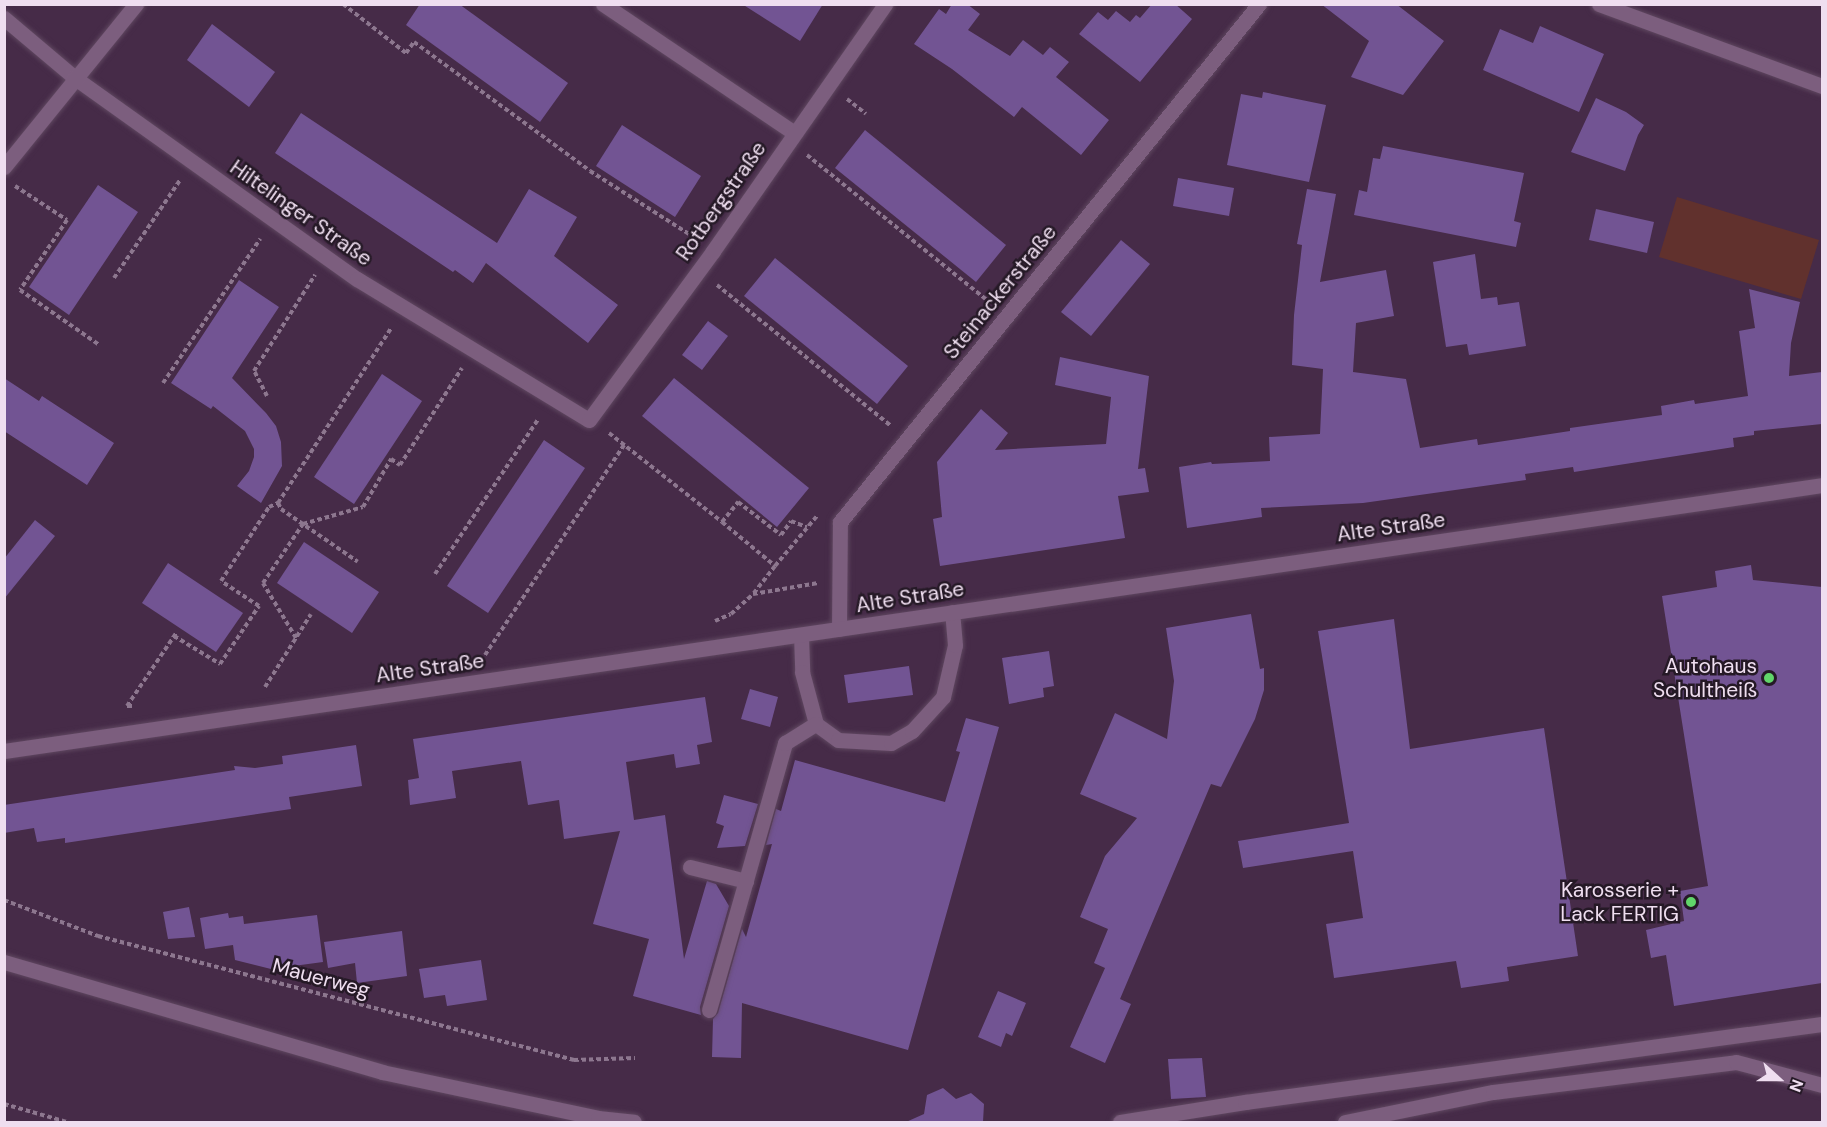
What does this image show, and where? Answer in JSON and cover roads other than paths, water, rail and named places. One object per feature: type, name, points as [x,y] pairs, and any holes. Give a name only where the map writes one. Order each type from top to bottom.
[{"type":"street","points":[[7,174],[75,78],[136,4]]},
{"type":"street","points":[[603,4],[794,133]]},
{"type":"street","name":"Rotbergstraße","points":[[589,420],[713,251],[885,4]]},
{"type":"street","name":"Steinackerstraße","points":[[839,629],[840,522],[1259,4]]},
{"type":"street","points":[[1599,4],[1822,86]]},
{"type":"street","name":"Hiltelinger Straße","points":[[4,18],[75,78],[357,279],[589,420]]},
{"type":"street","name":"Alte Straße","points":[[4,751],[1822,485]]},
{"type":"street","points":[[801,635],[802,672],[816,724],[838,740],[891,743],[912,731],[943,696],[955,645],[952,612]]},
{"type":"street","points":[[709,1010],[785,743],[816,724]]},
{"type":"street","points":[[690,867],[746,881]]},
{"type":"street","points":[[4,962],[382,1072],[598,1118],[634,1122]]},
{"type":"street","points":[[1120,1122],[1340,1089],[1822,1024]]},
{"type":"street","points":[[1345,1122],[1493,1092],[1736,1062],[1822,1085]]},
{"type":"place","name":"Autohaus Schultheiß","points":[[1769,678]]},
{"type":"place","name":"Karosserie + Lack FERTIG","points":[[1691,902]]}]
